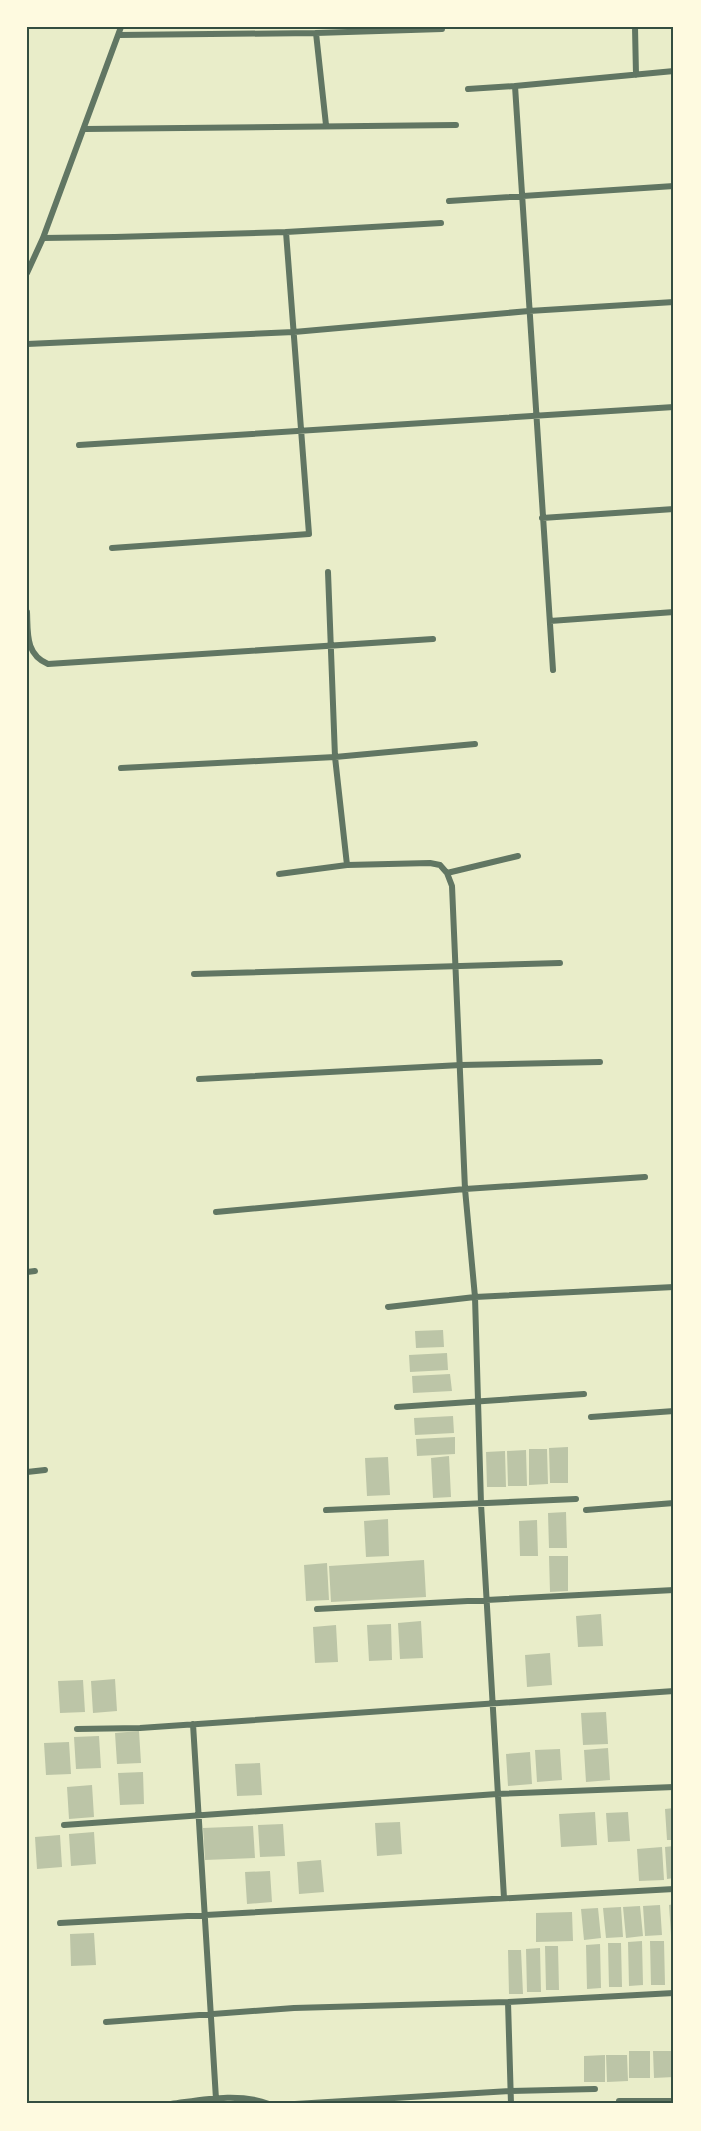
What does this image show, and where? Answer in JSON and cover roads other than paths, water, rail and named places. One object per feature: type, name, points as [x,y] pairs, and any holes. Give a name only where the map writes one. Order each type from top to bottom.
[{"type":"street","points":[[27,273],[85,129],[121,27]]},
{"type":"street","points":[[635,27],[636,75]]},
{"type":"street","points":[[119,34],[316,33],[442,29]]},
{"type":"street","points":[[316,33],[326,125]]},
{"type":"street","points":[[468,89],[674,71]]},
{"type":"street","points":[[514,86],[553,670]]},
{"type":"street","points":[[85,129],[456,125]]},
{"type":"street","points":[[449,201],[522,198],[674,186]]},
{"type":"street","points":[[43,238],[286,232],[441,223]]},
{"type":"street","points":[[112,548],[309,534],[286,232]]},
{"type":"street","points":[[27,344],[294,332],[674,302]]},
{"type":"street","points":[[79,445],[674,407]]},
{"type":"street","points":[[542,518],[674,509]]},
{"type":"street","points":[[328,572],[335,757],[347,866]]},
{"type":"street","points":[[27,612],[32,651],[37,659],[48,664],[433,639]]},
{"type":"street","points":[[550,621],[674,612]]},
{"type":"street","points":[[121,768],[335,757],[475,744]]},
{"type":"street","points":[[447,873],[518,856]]},
{"type":"street","points":[[279,874],[347,866],[430,863],[440,866],[447,873],[452,886],[465,1189],[476,1297],[481,1504],[504,1898]]},
{"type":"street","points":[[194,974],[455,968],[560,963]]},
{"type":"street","points":[[199,1079],[461,1065],[600,1062]]},
{"type":"street","points":[[216,1212],[465,1189],[645,1177]]},
{"type":"street","points":[[27,1272],[35,1271]]},
{"type":"street","points":[[388,1307],[476,1297],[674,1287]]},
{"type":"street","points":[[397,1407],[584,1394]]},
{"type":"street","points":[[591,1417],[674,1411]]},
{"type":"street","points":[[27,1472],[45,1470]]},
{"type":"street","points":[[326,1510],[576,1499]]},
{"type":"street","points":[[586,1510],[674,1503]]},
{"type":"street","points":[[316,1609],[674,1590]]},
{"type":"street","points":[[77,1730],[674,1690]]},
{"type":"street","points":[[193,1724],[216,2099]]},
{"type":"street","points":[[64,1825],[497,1794],[674,1787]]},
{"type":"street","points":[[60,1923],[674,1889]]},
{"type":"street","points":[[106,2022],[294,2008],[508,2002],[674,1994]]},
{"type":"street","points":[[508,2002],[511,2104]]},
{"type":"street","points":[[295,2104],[511,2091],[595,2089]]},
{"type":"street","points":[[171,2104],[227,2097],[258,2100],[269,2104]]},
{"type":"street","points":[[619,2101],[674,2101]]}]
